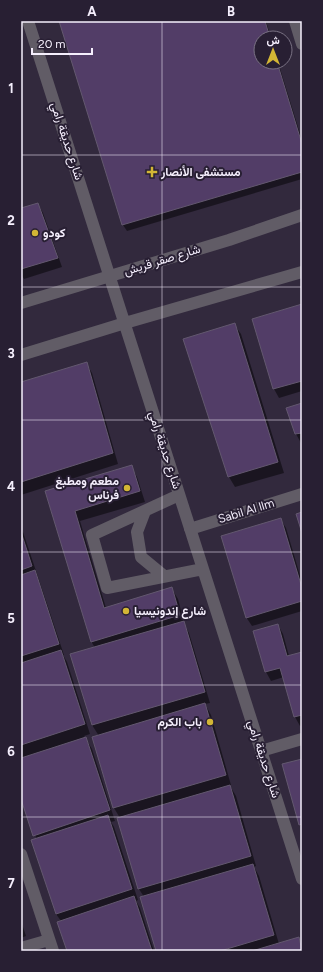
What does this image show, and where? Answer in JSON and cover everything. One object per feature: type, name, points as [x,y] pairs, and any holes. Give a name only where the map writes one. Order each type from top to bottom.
[{"type":"street","name":"شارع حديقة رامي","points":[[28,21],[302,879]]},
{"type":"street","points":[[296,21],[302,44]]},
{"type":"street","name":"شارع صقر قريش","points":[[21,303],[229,240],[302,214]]},
{"type":"street","points":[[21,355],[125,323],[302,272]]},
{"type":"street","name":"Sabil Al llm","points":[[190,529],[302,494]]},
{"type":"street","points":[[179,495],[92,535],[106,588],[203,569]]},
{"type":"street","points":[[145,511],[136,532],[141,557],[164,576]]},
{"type":"street","points":[[261,752],[302,739]]},
{"type":"street","points":[[21,854],[51,945],[21,948]]},
{"type":"building","points":[[59,21],[265,21],[268,30],[253,30],[253,70],[279,70],[302,144],[302,172],[122,225]]},
{"type":"building","name":"كودو","points":[[38,203],[58,258],[21,269],[21,208]]},
{"type":"building","points":[[302,304],[302,381],[273,389],[252,319]]},
{"type":"building","points":[[235,323],[278,462],[228,477],[183,339]]},
{"type":"building","points":[[87,362],[113,453],[21,482],[21,382]]},
{"type":"building","points":[[302,403],[302,433],[295,434],[286,408]]},
{"type":"building","points":[[132,465],[140,491],[75,511],[104,608],[172,587],[180,615],[91,642],[45,491]]},
{"type":"building","points":[[302,512],[302,533],[296,514]]},
{"type":"building","points":[[281,518],[302,588],[302,601],[246,618],[221,536]]},
{"type":"building","points":[[21,532],[32,566],[21,570]]},
{"type":"building","points":[[35,570],[59,644],[21,656],[21,575]]},
{"type":"building","points":[[184,621],[205,692],[92,725],[70,654]]},
{"type":"building","points":[[278,624],[287,656],[302,652],[302,715],[294,717],[280,668],[265,672],[253,631]]},
{"type":"building","points":[[61,650],[85,724],[21,745],[21,663]]},
{"type":"building","points":[[205,703],[226,775],[113,808],[92,737]]},
{"type":"building","points":[[86,737],[110,810],[33,836],[21,799],[21,758]]},
{"type":"building","points":[[302,759],[302,824],[299,825],[282,764]]},
{"type":"building","points":[[230,785],[251,856],[138,889],[117,818]]},
{"type":"building","points":[[108,815],[132,889],[56,914],[31,840]]},
{"type":"building","points":[[253,864],[274,935],[220,951],[156,951],[140,897]]},
{"type":"building","points":[[134,896],[152,951],[67,951],[57,922]]},
{"type":"building","points":[[299,937],[302,951],[252,951]]},
{"type":"place","name":"مستشفى الأنصار","points":[[152,172]]},
{"type":"place","name":"كودو","points":[[35,233]]},
{"type":"place","name":"مطعم ومطبغ فرناس","points":[[127,488]]},
{"type":"place","name":"شارع إندونيسيا","points":[[126,611]]},
{"type":"place","name":"باب الكرم","points":[[210,722]]}]
